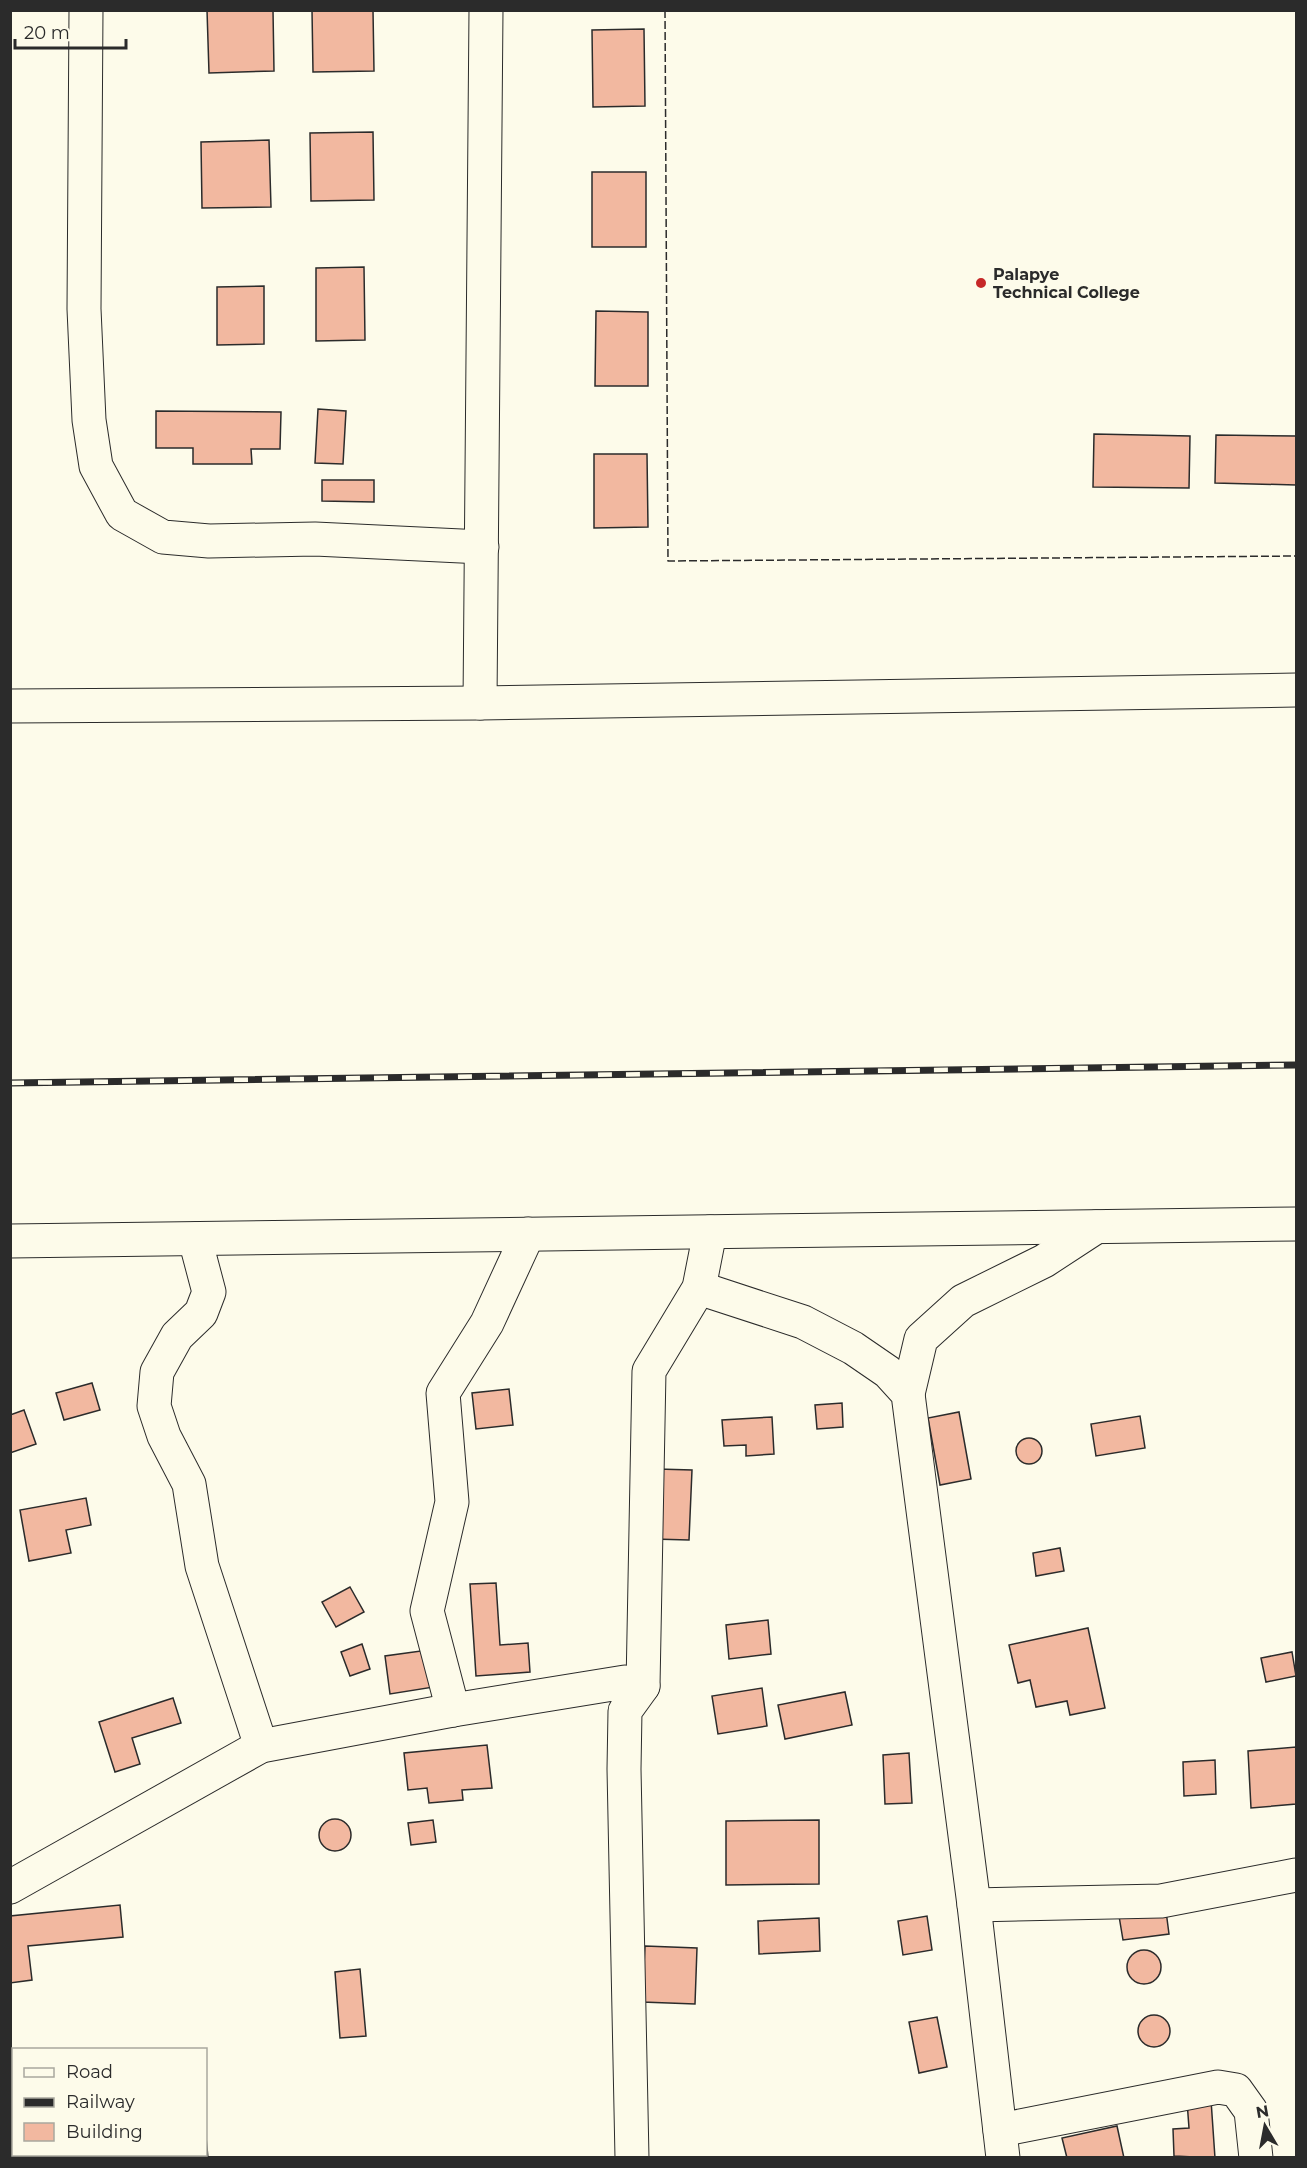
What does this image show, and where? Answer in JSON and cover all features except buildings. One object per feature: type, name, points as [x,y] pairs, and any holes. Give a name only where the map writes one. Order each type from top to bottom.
[{"type":"street","points":[[86,10],[84,309],[89,420],[96,466],[122,514],[163,537],[209,540],[315,539],[482,547]]},
{"type":"street","points":[[480,703],[486,10]]},
{"type":"street","points":[[10,706],[480,703],[1296,690]]},
{"type":"street","points":[[10,1241],[1296,1224]]},
{"type":"street","points":[[1096,1227],[1044,1261],[963,1301],[921,1339],[908,1394],[974,1905],[1001,2144],[1218,2087],[1236,2090],[1251,2112],[1256,2157]]},
{"type":"street","points":[[632,2157],[624,1780],[625,1710],[643,1686],[649,1371],[699,1288],[710,1232]]},
{"type":"street","points":[[453,1710],[427,1611],[452,1502],[443,1394],[487,1323],[528,1234]]},
{"type":"street","points":[[195,1239],[209,1292],[201,1313],[177,1336],[157,1372],[154,1406],[164,1436],[189,1484],[202,1566],[261,1746]]},
{"type":"street","points":[[699,1288],[803,1322],[853,1348],[888,1372],[908,1394]]},
{"type":"street","points":[[10,1887],[261,1746],[453,1710],[625,1683],[643,1686]]},
{"type":"street","points":[[974,1905],[1161,1902],[1296,1875]]},
{"type":"railway","points":[[10,1083],[1296,1065]]},
{"type":"fence","points":[[665,10],[668,561],[1296,556]]},
{"type":"place","name":"Palapye Technical College","points":[[981,283]]}]
